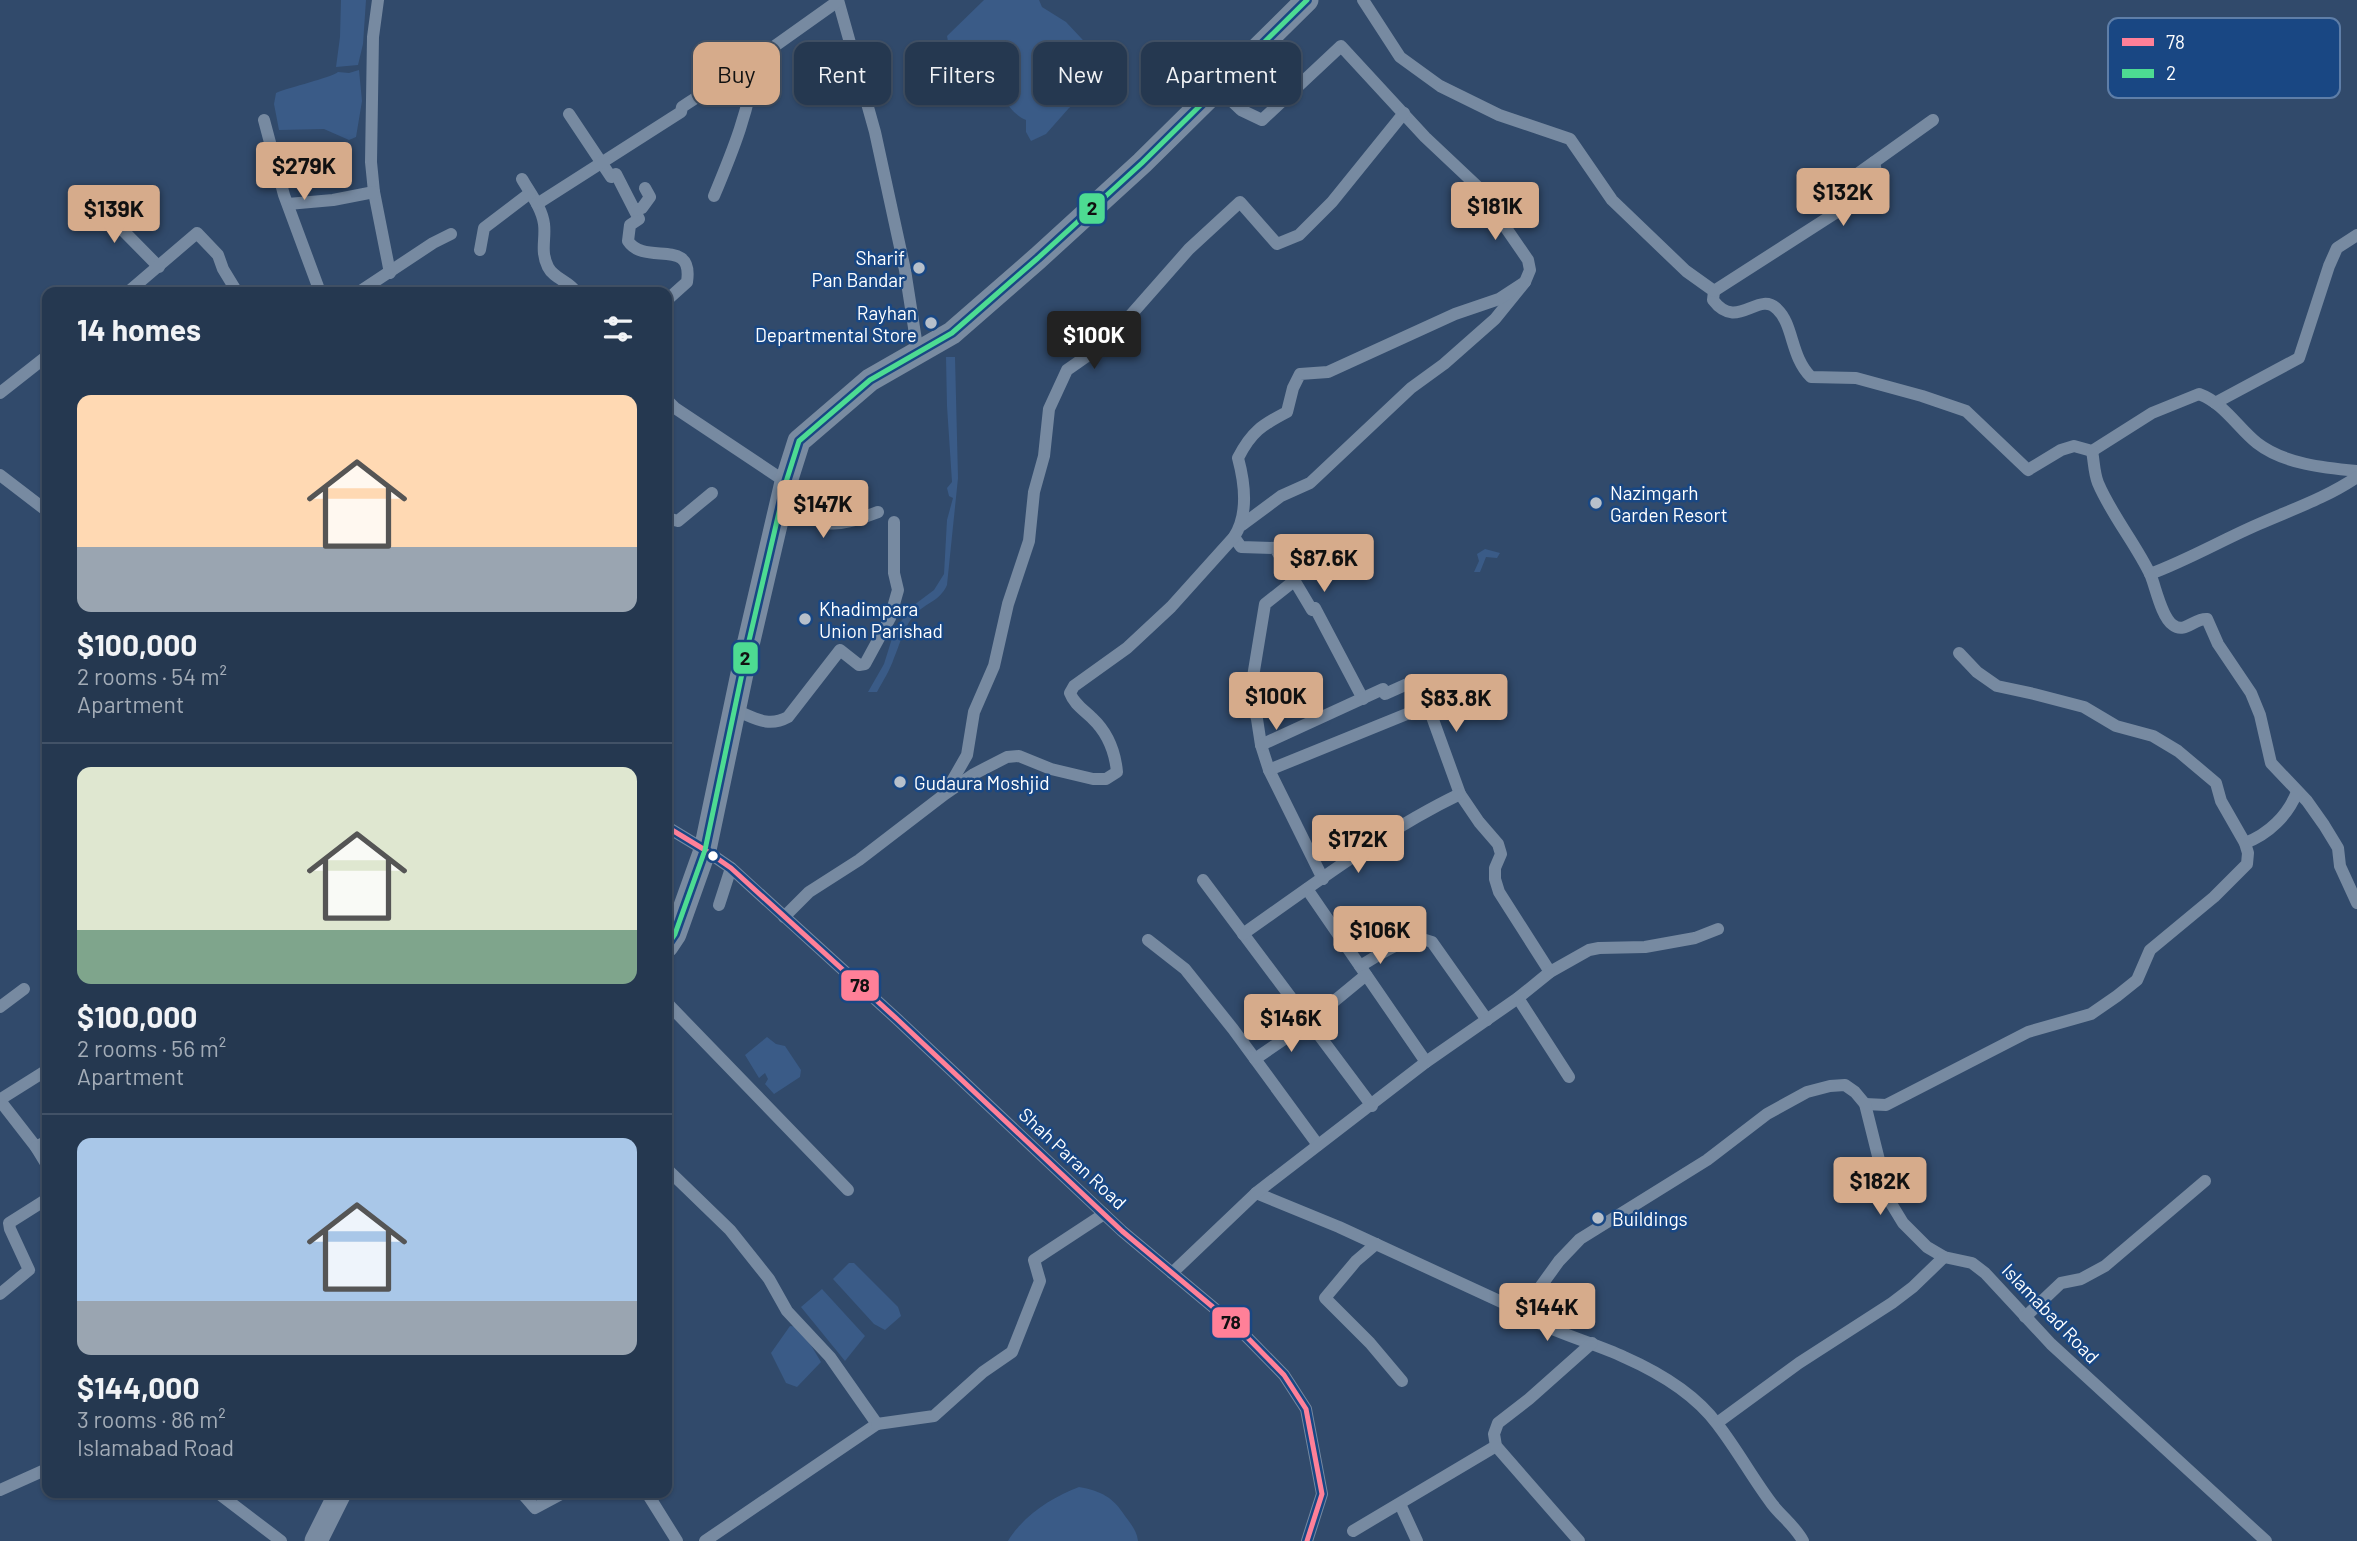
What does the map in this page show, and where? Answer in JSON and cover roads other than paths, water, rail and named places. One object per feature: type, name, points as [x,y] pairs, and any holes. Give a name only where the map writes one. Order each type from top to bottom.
[{"type":"highway","points":[[1265,42],[1307,0]]},
{"type":"highway","points":[[672,938],[705,850],[785,489],[799,441],[870,380],[952,332],[1142,163],[1201,105]]},
{"type":"highway","points":[[316,1541],[338,1498]]},
{"type":"street","points":[[378,0],[373,37],[370,125],[374,192],[390,274]]},
{"type":"street","points":[[1363,0],[1400,57],[1440,86],[1499,115],[1570,139],[1612,200],[1686,271],[1714,291]]},
{"type":"street","points":[[780,42],[838,1],[875,132],[923,349]]},
{"type":"street","points":[[785,917],[809,892],[859,860],[945,794],[1007,757],[1019,756],[1051,769],[1094,779],[1106,779],[1117,772],[1116,758],[1108,738],[1098,723],[1073,700],[1070,693],[1074,686],[1127,648],[1171,607],[1242,525],[1281,496],[1310,483],[1410,388],[1444,364],[1495,320],[1525,282],[1530,270],[1528,261],[1477,186],[1425,137],[1341,46],[1301,83]]},
{"type":"street","points":[[480,250],[484,228],[533,198],[602,163],[681,112],[693,100]]},
{"type":"street","points":[[714,196],[747,105]]},
{"type":"street","points":[[1236,105],[1262,120],[1278,105]]},
{"type":"street","points":[[945,794],[967,755],[974,712],[995,666],[1008,604],[1029,541],[1034,492],[1044,456],[1049,409],[1067,370],[1107,342],[1189,249],[1240,202],[1277,244],[1299,234],[1332,202],[1404,113]]},
{"type":"street","points":[[569,114],[611,177],[616,174],[635,210],[639,219],[631,225],[628,241],[634,249],[648,254],[681,257],[688,270],[687,282],[672,296]]},
{"type":"street","points":[[264,120],[288,204],[318,287]]},
{"type":"street","points":[[1714,291],[1837,212],[1847,201],[1849,185],[1856,175],[1933,120]]},
{"type":"street","points":[[1874,162],[1878,181]]},
{"type":"street","points":[[522,179],[544,223],[542,250],[549,270],[572,287]]},
{"type":"street","points":[[635,210],[642,208],[650,197],[645,188]]},
{"type":"street","points":[[288,204],[333,200],[374,192]]},
{"type":"street","points":[[92,199],[159,267]]},
{"type":"street","points":[[134,287],[197,233],[218,255],[234,287]]},
{"type":"street","points":[[368,287],[451,234]]},
{"type":"street","points":[[2215,403],[2299,358],[2337,248],[2357,235]]},
{"type":"street","points":[[1242,525],[1245,482],[1238,458],[1248,439],[1261,426],[1287,412],[1300,374],[1328,372],[1455,314],[1499,299],[1525,282]]},
{"type":"street","points":[[1714,291],[1713,300],[1722,311],[1731,314],[1766,304],[1776,308],[1787,327],[1799,361],[1811,377],[1856,378],[1966,411],[2028,470],[2061,450],[2074,446],[2092,451],[2152,413],[2188,396],[2199,394],[2215,403],[2258,444],[2281,456],[2320,468],[2357,471]]},
{"type":"street","points":[[0,393],[42,360]]},
{"type":"street","points":[[672,405],[785,489],[816,521],[830,524],[851,522],[878,512]]},
{"type":"street","points":[[2092,451],[2097,480],[2150,574],[2167,619],[2174,626],[2188,627],[2200,618],[2207,619],[2218,644],[2250,693],[2260,715],[2271,763],[2325,825],[2338,848],[2340,866],[2357,903]]},
{"type":"street","points":[[0,475],[42,507]]},
{"type":"street","points":[[2150,574],[2334,492],[2357,477]]},
{"type":"street","points":[[672,519],[678,521],[712,493]]},
{"type":"street","points":[[735,710],[770,724],[778,723],[788,717],[840,650],[859,665],[865,664],[890,618],[898,590],[894,573],[894,522]]},
{"type":"street","points":[[1234,537],[1241,547],[1275,548],[1312,610],[1315,608],[1363,699]]},
{"type":"street","points":[[1294,581],[1265,604],[1250,695],[1269,769],[1323,879]]},
{"type":"street","points":[[1520,1315],[1559,1261],[1580,1239],[1706,1160],[1768,1114],[1807,1092],[1845,1085],[1865,1104],[1886,1105],[2028,1032],[2091,1014],[2137,980],[2150,950],[2214,897],[2246,864],[2248,853],[2245,843],[2221,801],[2216,783],[2178,751],[2152,736],[2116,726],[2084,707],[1997,687],[1959,653]]},
{"type":"street","points":[[1261,745],[1383,689],[1385,694],[1419,681],[1460,794],[1498,844],[1501,854],[1495,868],[1495,879],[1499,892],[1550,972]]},
{"type":"street","points":[[1269,769],[1446,700]]},
{"type":"street","points":[[2245,843],[2258,838],[2274,826],[2292,804],[2297,792]]},
{"type":"street","points":[[1243,934],[1421,814],[1460,794]]},
{"type":"street","name":"Shah Paran Road","points":[[672,830],[731,868],[1104,1214],[1247,1337],[1284,1375],[1306,1409],[1322,1494],[1307,1541]]},
{"type":"street","points":[[719,905],[731,868]]},
{"type":"street","points":[[1203,880],[1372,1106]]},
{"type":"street","points":[[1307,889],[1426,1062]]},
{"type":"street","points":[[1172,1273],[1256,1194],[1426,1062],[1488,1020],[1550,972],[1589,950],[1645,947],[1695,937],[1718,929]]},
{"type":"street","points":[[1255,1059],[1309,1022],[1363,970],[1399,944],[1420,939],[1432,942],[1488,1020]]},
{"type":"street","points":[[1149,940],[1185,969],[1318,1145]]},
{"type":"street","points":[[0,1007],[24,989]]},
{"type":"street","points":[[1518,998],[1569,1077]]},
{"type":"street","points":[[672,1008],[848,1190]]},
{"type":"street","points":[[41,1144],[1,1102],[4,1097],[42,1073]]},
{"type":"street","name":"Islamabad Road","points":[[1865,1104],[1889,1200],[1903,1223],[1927,1247],[1944,1257],[1972,1263],[1979,1268],[2099,1390],[2266,1541]]},
{"type":"street","points":[[672,1175],[730,1230],[769,1279],[787,1311],[830,1357],[877,1424]]},
{"type":"street","points":[[2025,1317],[2061,1283],[2081,1279],[2105,1266],[2205,1181]]},
{"type":"street","points":[[1256,1194],[1376,1244],[1508,1305],[1520,1315],[1651,1369],[1697,1403],[1717,1423],[1773,1506],[1791,1523],[1803,1541]]},
{"type":"street","points":[[0,1294],[29,1270],[9,1223],[42,1202]]},
{"type":"street","points":[[705,1541],[877,1424],[934,1416],[983,1372],[1012,1352],[1040,1281],[1034,1260],[1104,1214]]},
{"type":"street","points":[[1376,1244],[1356,1261],[1325,1298],[1370,1343],[1402,1381]]},
{"type":"street","points":[[1717,1423],[1799,1363],[1892,1303],[1944,1257]]},
{"type":"street","points":[[1579,1541],[1496,1446],[1494,1434],[1498,1423],[1592,1343]]},
{"type":"street","points":[[1353,1531],[1496,1446]]},
{"type":"street","points":[[0,1490],[42,1471]]},
{"type":"street","points":[[225,1498],[281,1541]]},
{"type":"street","points":[[527,1498],[536,1508],[555,1498]]},
{"type":"street","points":[[650,1498],[677,1541]]},
{"type":"street","points":[[1400,1504],[1417,1541]]},
{"type":"water","points":[[341,0],[366,0],[363,44],[358,65],[336,67],[340,37]]},
{"type":"water","points":[[984,0],[1039,0],[1042,7],[1066,22],[1085,42],[1033,42],[1033,105],[1073,105],[1046,134],[1031,141],[1026,132],[1026,120],[1008,105],[1019,105],[1019,42],[948,42],[947,36]]},
{"type":"water","points":[[359,70],[362,101],[356,137],[349,140],[324,129],[279,130],[274,104],[276,93],[338,72]]},
{"type":"water","points":[[946,357],[955,357],[958,478],[947,585],[940,596],[912,618],[877,692],[868,692],[884,664],[894,632],[910,608],[934,590],[944,574],[947,520],[953,498],[949,496],[947,488],[952,482]]},
{"type":"water","points":[[1485,549],[1500,553],[1497,558],[1486,557],[1480,572],[1474,572],[1479,561],[1477,554]]},
{"type":"water","points":[[767,1037],[776,1044],[785,1046],[801,1070],[800,1077],[774,1094],[765,1084],[768,1079],[765,1073],[759,1078],[745,1055]]},
{"type":"water","points":[[849,1263],[854,1263],[898,1307],[901,1316],[885,1330],[874,1324],[833,1279]]},
{"type":"water","points":[[822,1289],[865,1336],[845,1361],[801,1307]]},
{"type":"water","points":[[790,1326],[800,1327],[821,1362],[797,1387],[786,1383],[771,1353]]},
{"type":"water","points":[[1079,1487],[1100,1493],[1111,1500],[1131,1525],[1138,1541],[1008,1541],[1022,1523],[1039,1508]]},
{"type":"place","name":"Sharif Pan Bandar","points":[[919,268]]},
{"type":"place","name":"Rayhan Departmental Store","points":[[931,323]]},
{"type":"place","name":"Nazimgarh Garden Resort","points":[[1596,503]]},
{"type":"place","name":"Khadimpara Union Parishad","points":[[805,619]]},
{"type":"place","name":"Gudaura Moshjid","points":[[900,782]]},
{"type":"place","name":"Buildings","points":[[1598,1218]]}]
